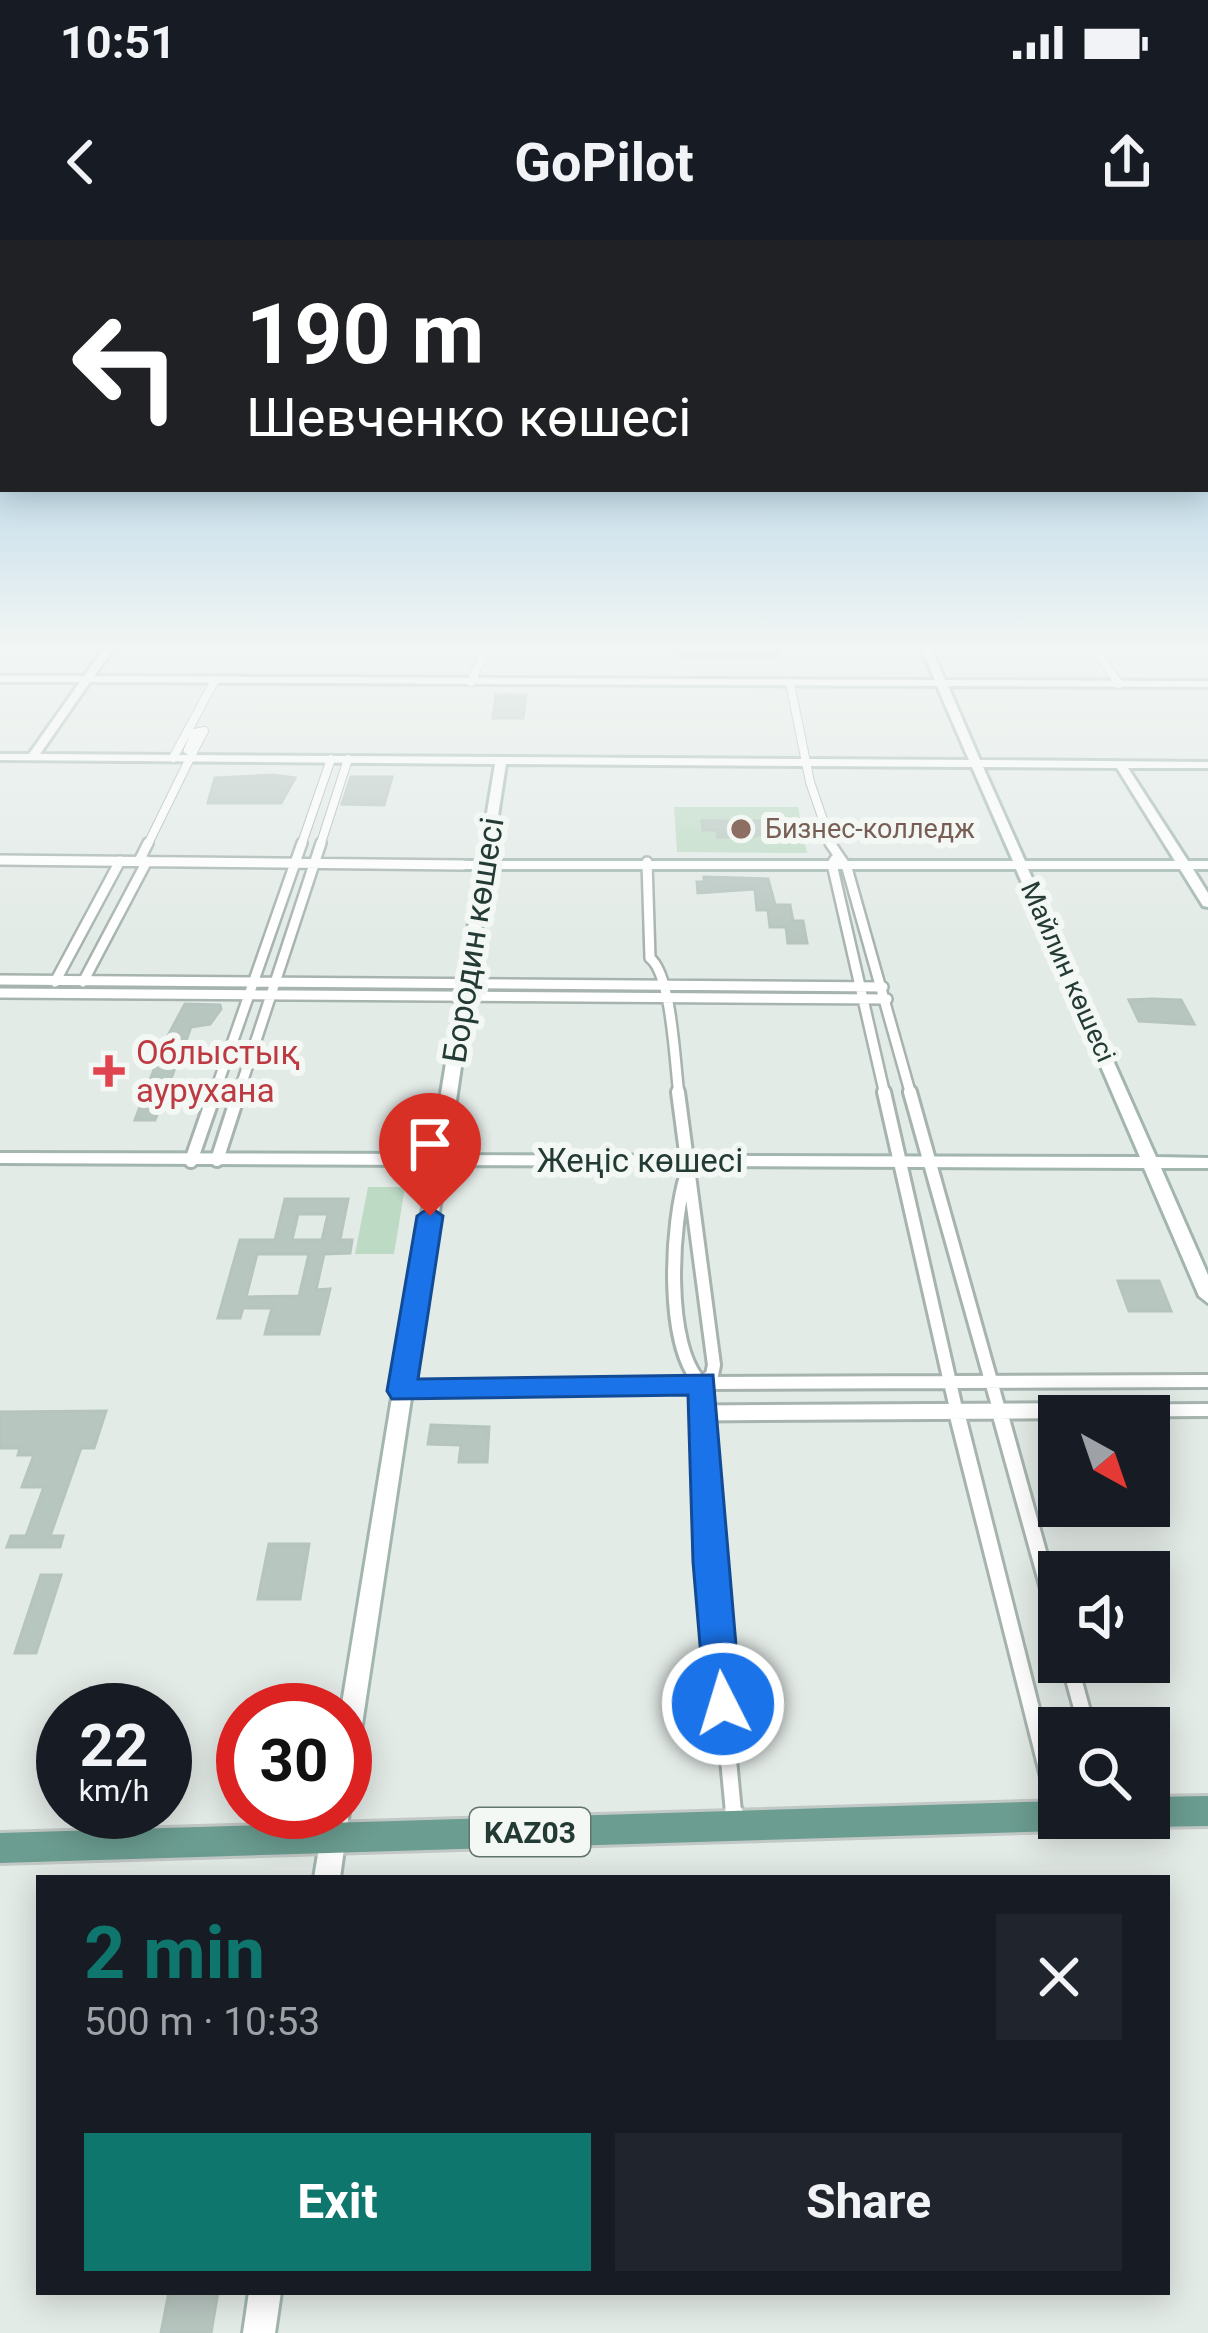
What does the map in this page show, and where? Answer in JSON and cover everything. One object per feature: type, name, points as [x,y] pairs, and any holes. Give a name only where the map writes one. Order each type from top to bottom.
[{"type":"main road","points":[[32,757],[40,746]]},
{"type":"main road","name":"Майлин көшесі","points":[[967,746],[1208,1296]]},
{"type":"main road","points":[[0,758],[1208,764]]},
{"type":"main road","name":"Бородин көшесі","points":[[357,1683],[501,761]]},
{"type":"main road","points":[[1120,764],[1176,865],[1208,903]]},
{"type":"main road","points":[[463,865],[1208,865]]},
{"type":"main road","name":"Жеңіс көшесі","points":[[0,1158],[438,1159],[686,1166],[1208,1163]]},
{"type":"main road","points":[[1170,1812],[1208,1810]]},
{"type":"main road","name":"KАZ03","points":[[372,1825],[735,1826],[1038,1817]]},
{"type":"main road","name":"KАZ03","points":[[0,1848],[216,1833]]},
{"type":"main road","points":[[327,1875],[332,1839]]},
{"type":"main road","points":[[259,2333],[265,2295]]},
{"type":"street","points":[[173,758],[180,746]]},
{"type":"street","points":[[805,746],[825,834],[887,999],[927,1162],[1038,1551]]},
{"type":"street","points":[[78,994],[195,756]]},
{"type":"street","points":[[191,1161],[331,759]]},
{"type":"street","points":[[217,1160],[348,759]]},
{"type":"street","points":[[313,808],[332,808]]},
{"type":"street","points":[[0,860],[463,865]]},
{"type":"street","points":[[49,994],[120,861]]},
{"type":"street","points":[[647,864],[650,958],[658,964],[659,985],[666,998],[686,1166],[694,1185],[713,1365],[712,1375],[702,1383]]},
{"type":"street","points":[[838,865],[897,1162],[1038,1733]]},
{"type":"street","points":[[279,908],[299,909]]},
{"type":"street","points":[[0,980],[255,982],[274,989]]},
{"type":"street","points":[[0,993],[250,995],[274,989],[659,985],[860,993],[887,999]]},
{"type":"street","points":[[465,990],[666,998],[860,993],[883,987]]},
{"type":"street","points":[[686,1166],[675,1207],[673,1240],[686,1368],[702,1383],[710,1562],[735,1826]]},
{"type":"street","points":[[402,1391],[702,1383],[1208,1381]]},
{"type":"street","points":[[702,1412],[1208,1410]]},
{"type":"green space","points":[[674,807],[798,807],[807,853],[677,852]]},
{"type":"green space","points":[[368,1187],[405,1187],[394,1254],[355,1254]]},
{"type":"building","points":[[351,777],[392,777],[384,805],[342,804]]},
{"type":"building","points":[[215,778],[295,778],[281,803],[208,803]]},
{"type":"building","name":"Бизнес-колледж","points":[[702,821],[777,821],[779,830],[751,837],[750,830],[731,830],[732,837],[718,837],[717,830],[703,830]]},
{"type":"building","points":[[704,877],[768,879],[775,905],[790,905],[793,921],[803,921],[807,943],[788,943],[786,927],[770,927],[768,910],[757,910],[755,889],[698,893],[697,882],[704,882]]},
{"type":"building","points":[[1129,1000],[1181,1000],[1194,1024],[1139,1021]]},
{"type":"building","points":[[185,1004],[220,1005],[221,1009],[210,1024],[191,1027],[181,1054],[189,1054],[186,1063],[177,1063],[155,1120],[135,1120],[164,1043]]},
{"type":"building","points":[[285,1199],[348,1199],[340,1240],[352,1240],[350,1253],[324,1254],[316,1290],[330,1289],[319,1334],[265,1334],[272,1308],[243,1308],[240,1318],[218,1318],[240,1240],[275,1240]],"holes":[[[298,1214],[328,1214],[322,1240],[292,1240]],[[257,1254],[309,1254],[299,1296],[246,1297]]]},
{"type":"building","points":[[1118,1281],[1159,1281],[1171,1311],[1129,1311]]},
{"type":"building","points":[[106,1411],[94,1448],[81,1448],[50,1536],[63,1536],[60,1547],[7,1547],[11,1536],[26,1536],[44,1487],[22,1487],[34,1455],[18,1455],[20,1448],[0,1448],[0,1412]]},
{"type":"building","points":[[431,1425],[489,1427],[487,1462],[459,1462],[461,1445],[428,1444]]},
{"type":"building","points":[[269,1544],[309,1544],[300,1599],[258,1599]]},
{"type":"building","points":[[41,1575],[61,1575],[36,1653],[15,1653]]},
{"type":"building","points":[[168,2295],[217,2295],[211,2333],[161,2333]]},
{"type":"place","name":"Бизнес-колледж","points":[[741,829]]},
{"type":"place","name":"Облыстық аурухана","points":[[109,1071]]},
{"type":"route","points":[[430,1216],[402,1391],[702,1383],[710,1562],[723,1704]]}]
